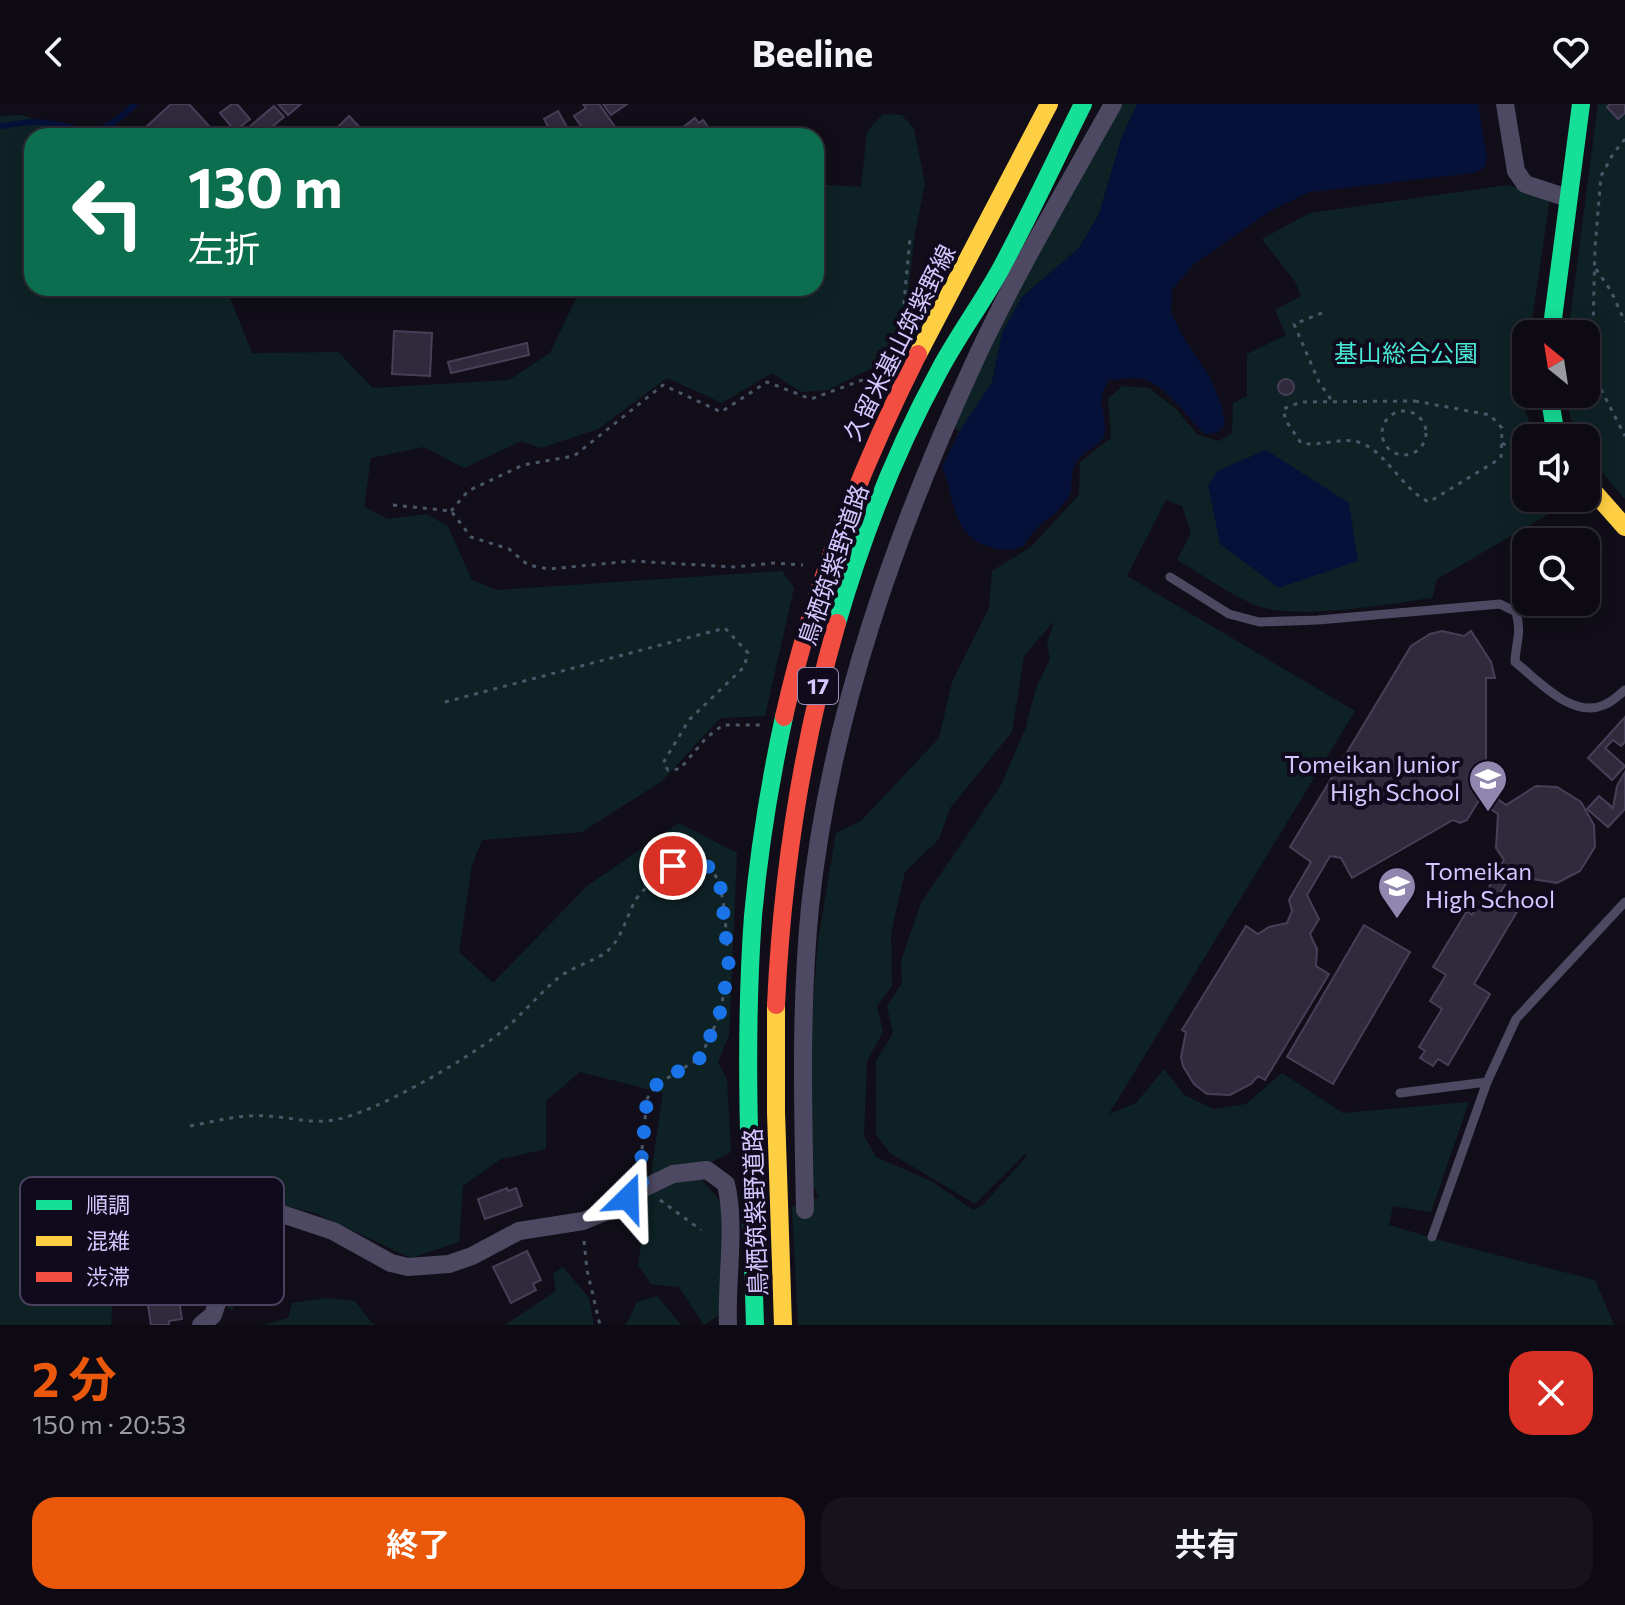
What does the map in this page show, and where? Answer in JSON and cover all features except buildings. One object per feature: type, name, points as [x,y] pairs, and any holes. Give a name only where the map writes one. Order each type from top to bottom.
[{"type":"main road","name":"久留米基山筑紫野線","points":[[755,1325],[750,1172],[754,902],[776,760],[796,664],[827,565],[865,466],[1049,104]]},
{"type":"main road","name":"鳥栖筑紫野道路","points":[[783,1325],[776,1027],[782,901],[798,787],[818,686],[873,516],[907,437],[948,353],[984,299],[1083,104]]},
{"type":"main road","points":[[1553,320],[1581,104]]},
{"type":"main road","points":[[1600,499],[1625,527]]},
{"type":"street","points":[[805,1210],[802,1030],[810,907],[824,811],[859,666],[924,477],[979,352],[1113,104]]},
{"type":"street","points":[[1505,104],[1516,171],[1525,184],[1568,198]]},
{"type":"street","points":[[284,1215],[333,1231],[391,1263],[408,1267],[449,1264],[472,1256],[519,1231],[583,1221],[612,1209],[673,1174],[707,1170],[726,1184],[730,1202],[726,1291],[728,1325]]},
{"type":"street","points":[[201,1325],[213,1315],[216,1305]]},
{"type":"lane","points":[[1170,577],[1229,614],[1259,622],[1500,604],[1516,612],[1522,631],[1515,662],[1567,702],[1587,710],[1606,705],[1625,690]]},
{"type":"lane","points":[[1432,1237],[1487,1082],[1516,1019],[1625,902]]},
{"type":"lane","points":[[1400,1093],[1487,1082]]},
{"type":"path","points":[[1625,139],[1601,176],[1592,372],[1625,436]]},
{"type":"path","points":[[1595,266],[1625,322]]},
{"type":"path","points":[[1322,313],[1294,324],[1319,382],[1333,402]]},
{"type":"path","points":[[451,511],[468,491],[523,465],[574,456],[663,385],[721,412],[767,382],[811,399],[890,370]]},
{"type":"path","points":[[1409,401],[1410,412]]},
{"type":"path","points":[[1409,401],[1490,415],[1502,428],[1501,458],[1429,502],[1402,483],[1383,459],[1358,442],[1301,443],[1286,421],[1283,409],[1301,402],[1333,402],[1409,401]]},
{"type":"path","points":[[1410,412],[1424,424],[1425,439],[1410,454],[1390,450],[1383,439],[1383,426],[1392,414],[1410,412]]},
{"type":"path","points":[[1502,443],[1512,449]]},
{"type":"path","points":[[1383,459],[1390,450]]},
{"type":"path","points":[[393,505],[451,511],[471,537],[509,549],[528,565],[549,569],[632,561],[734,567],[774,563],[803,565]]},
{"type":"path","points":[[445,702],[725,628],[748,653],[744,667],[689,720],[663,763],[668,770],[680,769],[706,738],[723,725],[760,725]]},
{"type":"path","points":[[190,1126],[240,1116],[335,1120],[369,1108],[441,1071],[500,1033],[559,977],[606,952],[616,941],[637,897],[687,858],[697,859],[713,870],[721,889],[727,952]]},
{"type":"path","points":[[701,1230],[644,1188],[640,1174],[647,1099],[656,1085],[700,1058],[719,1017],[727,980]]},
{"type":"path","points":[[583,1221],[587,1270],[600,1325]]},
{"type":"green space","points":[[1108,104],[1137,104],[1121,139],[1099,214],[1079,248],[1022,297],[1002,334],[992,382],[959,432],[945,417]]},
{"type":"green space","points":[[1598,104],[1625,104],[1625,499],[1600,468],[1600,424],[1574,424],[1570,417],[1569,408],[1600,408],[1600,320],[1570,320]]},
{"type":"green space","points":[[883,114],[902,115],[914,129],[925,184],[915,232],[903,338],[888,360],[828,390],[801,392],[772,373],[722,403],[667,378],[598,429],[541,448],[521,441],[464,468],[424,447],[371,458],[364,507],[388,519],[426,514],[448,526],[472,580],[497,590],[782,571],[794,588],[765,716],[720,718],[662,781],[582,832],[482,840],[472,865],[459,952],[493,983],[587,886],[679,823],[737,853],[729,1035],[718,1062],[727,1079],[731,1152],[694,1171],[721,1202],[721,1314],[704,1325],[679,1287],[651,1284],[638,1265],[663,1093],[580,1072],[546,1101],[546,1149],[501,1159],[463,1186],[459,1242],[411,1258],[315,1213],[286,1206],[284,1209],[284,1177],[20,1177],[20,1305],[113,1305],[111,1325],[0,1325],[0,116],[22,115],[60,128],[24,128],[24,296],[229,296],[252,353],[338,352],[373,388],[509,380],[550,353],[577,296],[824,296],[824,185],[861,187],[867,132]]},
{"type":"green space","name":"基山総合公園","points":[[1508,185],[1550,198],[1532,320],[1512,320],[1512,408],[1524,408],[1530,424],[1512,424],[1512,512],[1552,512],[1525,528],[1512,528],[1512,535],[1437,579],[1432,598],[1292,612],[1253,604],[1177,560],[1191,533],[1182,506],[1166,500],[1127,576],[1355,711],[1109,1114],[1136,1103],[1164,1069],[1184,1095],[1214,1109],[1246,1104],[1282,1073],[1343,1113],[1469,1102],[1431,1212],[1393,1206],[1389,1225],[1595,1280],[1614,1325],[798,1325],[792,1207],[819,1197],[809,1179],[809,1055],[818,941],[836,833],[861,821],[939,738],[952,682],[989,608],[992,571],[1031,547],[1079,495],[1080,462],[1111,438],[1108,399],[1122,386],[1149,388],[1175,408],[1198,435],[1219,441],[1232,433],[1233,403],[1247,396],[1247,354],[1286,335],[1275,310],[1301,296],[1296,283],[1262,239],[1310,213]],"holes":[[[1054,621],[1047,643],[1050,659],[1036,688],[1026,727],[1001,785],[921,903],[901,961],[902,983],[887,1006],[893,1033],[876,1061],[876,1134],[890,1153],[975,1204],[1028,1151],[983,1205],[973,1210],[933,1182],[876,1157],[864,1136],[867,1061],[883,1032],[877,1006],[892,986],[891,933],[905,872],[939,839],[950,808],[1012,732],[1024,656]]]},
{"type":"green space","points":[[563,1267],[589,1298],[594,1325],[505,1325],[556,1291],[553,1274]]},
{"type":"green space","points":[[657,1296],[681,1325],[626,1325],[637,1302]]},
{"type":"green space","points":[[327,1298],[355,1301],[376,1325],[262,1325],[288,1318],[292,1303]]},
{"type":"water","points":[[1137,104],[1478,104],[1487,158],[1484,168],[1474,173],[1310,192],[1272,210],[1194,264],[1172,290],[1171,312],[1211,379],[1225,424],[1218,433],[1205,434],[1168,394],[1151,382],[1138,378],[1109,380],[1102,395],[1104,436],[1078,461],[1066,501],[1033,532],[1024,546],[1006,550],[987,546],[976,541],[961,524],[942,466],[959,432],[992,382],[1002,333],[1022,297],[1079,248],[1099,214],[1121,139]]},
{"type":"water","points":[[1266,450],[1349,503],[1358,561],[1279,588],[1220,544],[1208,485],[1219,470]]},
{"type":"waterway","points":[[103,128],[135,104]]},
{"type":"waterway","points":[[0,126],[38,122],[74,128]]},
{"type":"traffic: fast","points":[[837,623],[857,558],[908,432],[946,358],[992,285],[1083,104]]},
{"type":"traffic: fast","points":[[1553,320],[1581,104]]},
{"type":"traffic: fast","points":[[1551,408],[1554,424]]},
{"type":"traffic: fast","points":[[755,1325],[749,1120],[750,967],[762,841],[784,717]]},
{"type":"traffic: slow","points":[[918,354],[1049,104]]},
{"type":"traffic: slow","points":[[1600,499],[1625,527]]},
{"type":"traffic: slow","points":[[776,1005],[783,1325]]},
{"type":"traffic: jam","points":[[784,717],[823,577],[857,486],[918,354]]},
{"type":"traffic: jam","points":[[776,1005],[783,908],[795,812],[813,717],[837,623]]},
{"type":"place","name":"Tomeikan Junior High School","points":[[1488,813]]},
{"type":"place","name":"Tomeikan High School","points":[[1397,920]]},
{"type":"route","points":[[628,1198],[644,1188],[640,1174],[647,1099],[656,1085],[700,1058],[719,1017],[729,968],[721,889],[713,870],[697,859],[687,858],[673,866]]}]
